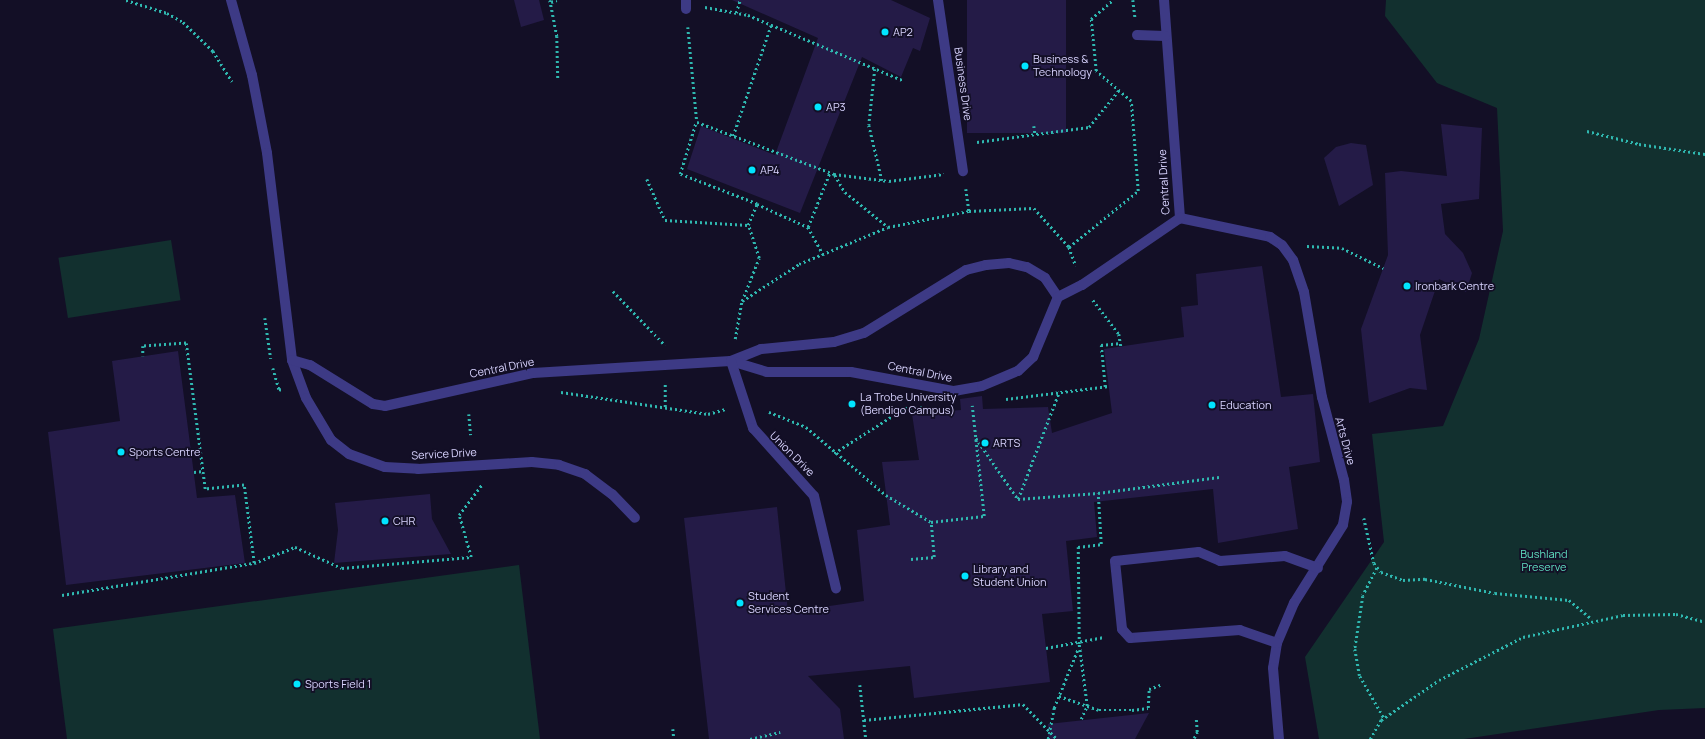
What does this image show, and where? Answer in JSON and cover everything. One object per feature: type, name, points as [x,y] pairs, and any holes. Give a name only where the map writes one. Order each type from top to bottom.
[{"type":"lane","name":"Service Drive","points":[[231,0],[252,75],[268,153],[292,360],[318,420],[331,440],[349,454],[368,463],[402,468],[532,462],[585,474],[612,494],[635,518]]},
{"type":"lane","name":"Business Drive","points":[[938,0],[963,171]]},
{"type":"lane","name":"Central Drive","points":[[731,361],[767,372],[851,372],[954,391],[970,390],[1018,371],[1033,356],[1058,297],[1082,285],[1180,218],[1164,0]]},
{"type":"lane","points":[[1137,35],[1166,36]]},
{"type":"lane","name":"Arts Drive","points":[[1180,218],[1256,232],[1282,245],[1293,260],[1304,292],[1323,402],[1344,480],[1346,515]]},
{"type":"lane","name":"Central Drive","points":[[292,360],[310,365],[373,404],[386,406],[533,373],[731,361],[761,349],[826,343],[864,332],[966,270],[986,265],[1009,263],[1027,267],[1045,278],[1058,297]]},
{"type":"lane","name":"Union Drive","points":[[731,361],[745,408],[762,442],[804,482],[814,496],[836,588]]},
{"type":"lane","points":[[1279,739],[1273,668],[1277,643],[1294,603],[1318,568],[1346,515]]},
{"type":"lane","points":[[1277,643],[1240,630],[1130,638],[1122,629],[1115,561],[1199,552],[1220,561],[1285,556],[1318,568]]},
{"type":"path","points":[[126,0],[183,22],[213,51],[233,85]]},
{"type":"path","points":[[557,0],[550,1],[557,36],[558,80]]},
{"type":"path","points":[[736,13],[740,0]]},
{"type":"path","points":[[1069,246],[1138,191],[1131,101],[1096,71],[1091,19],[1108,2],[1113,0]]},
{"type":"path","points":[[823,254],[808,227],[757,204],[680,174],[696,122],[686,4],[736,13],[771,25],[904,80]]},
{"type":"path","points":[[733,136],[771,25]]},
{"type":"path","points":[[875,69],[869,125],[882,180]]},
{"type":"path","points":[[959,144],[1089,127],[1119,90]]},
{"type":"path","points":[[696,122],[834,174],[882,180],[963,171],[969,211]]},
{"type":"path","points":[[1034,126],[1036,133]]},
{"type":"path","points":[[1587,131],[1646,146],[1705,154]]},
{"type":"path","points":[[808,227],[830,172]]},
{"type":"path","points":[[834,174],[845,192],[888,227]]},
{"type":"path","points":[[647,179],[665,220],[748,225]]},
{"type":"path","points":[[731,361],[742,301],[759,258],[748,225],[757,204]]},
{"type":"path","points":[[742,301],[799,264],[888,227],[969,211],[1034,208],[1069,246],[1082,285],[1119,334],[1121,344],[1101,345],[1107,387],[1000,399]]},
{"type":"path","points":[[1282,245],[1342,248],[1383,268]]},
{"type":"path","points":[[613,291],[665,344],[665,407]]},
{"type":"path","points":[[265,313],[274,374],[279,389],[286,390]]},
{"type":"path","points":[[143,356],[143,346],[186,343],[205,489],[244,486],[254,563]]},
{"type":"path","points":[[552,391],[708,414],[745,408],[794,421],[886,495],[931,522],[984,516],[972,403]]},
{"type":"path","points":[[1018,499],[1060,392]]},
{"type":"path","points":[[965,404],[979,402]]},
{"type":"path","points":[[834,453],[905,408],[928,406]]},
{"type":"path","points":[[469,414],[471,435]]},
{"type":"path","points":[[976,438],[1018,499]]},
{"type":"path","points":[[62,595],[254,563],[295,547],[342,568],[471,557],[459,515],[487,478],[474,464]]},
{"type":"path","points":[[194,472],[203,471]]},
{"type":"path","points":[[1018,499],[1098,493]]},
{"type":"path","points":[[1346,515],[1363,515],[1377,568],[1363,596],[1355,649],[1360,676],[1384,718]]},
{"type":"path","points":[[911,560],[934,557],[931,522]]},
{"type":"path","points":[[1377,568],[1403,580],[1425,579],[1495,593],[1569,600],[1593,619]]},
{"type":"path","points":[[1370,739],[1373,729],[1384,718],[1439,680],[1510,642],[1593,619],[1653,613],[1676,614],[1705,622]]},
{"type":"path","points":[[1046,648],[1079,644],[1108,636]]},
{"type":"path","points":[[1048,739],[1059,696],[1077,658],[1079,644]]},
{"type":"path","points":[[860,685],[866,739]]},
{"type":"path","points":[[1059,696],[1109,712],[1148,708],[1149,689],[1160,685]]},
{"type":"path","points":[[864,720],[1023,704],[1057,739]]},
{"type":"path","points":[[1081,719],[1087,706]]},
{"type":"path","points":[[1194,738],[1197,732],[1196,719]]},
{"type":"path","points":[[673,729],[674,739]]},
{"type":"path","points":[[750,739],[780,732]]},
{"type":"green space","name":"Bushland Preserve","points":[[1386,0],[1705,0],[1705,708],[1659,710],[1464,739],[1319,739],[1305,657],[1384,542],[1372,434],[1443,426],[1479,339],[1503,231],[1497,108],[1437,83],[1385,16]]},
{"type":"green space","points":[[171,240],[181,300],[68,318],[58,258]]},
{"type":"green space","name":"Sports Field 1","points":[[519,565],[540,739],[67,739],[53,629]]},
{"type":"building","points":[[514,0],[539,0],[544,20],[521,27]]},
{"type":"building","points":[[732,0],[891,0],[930,18],[920,51],[913,48],[901,77],[862,57],[800,213],[687,169],[701,126],[775,155],[818,38]]},
{"type":"building","name":"Business & Technology","points":[[967,0],[1066,0],[1066,133],[967,133]]},
{"type":"building","name":"Ironbark Centre","points":[[1441,124],[1482,128],[1479,199],[1441,204],[1445,234],[1463,253],[1472,273],[1466,292],[1439,279],[1420,335],[1427,390],[1410,388],[1369,403],[1361,329],[1388,255],[1385,173],[1401,171],[1447,176]]},
{"type":"building","points":[[1351,143],[1366,145],[1373,185],[1339,206],[1324,158],[1336,147]]},
{"type":"building","points":[[1262,266],[1281,397],[1313,394],[1320,462],[1289,467],[1298,529],[1218,543],[1213,489],[1094,502],[1097,537],[1066,541],[1073,611],[1042,614],[1050,682],[914,698],[910,666],[808,676],[840,709],[844,739],[709,739],[684,518],[777,507],[788,612],[864,601],[857,530],[890,525],[882,462],[919,460],[912,414],[961,410],[960,399],[982,396],[983,409],[1048,407],[1052,433],[1112,413],[1104,349],[1184,337],[1181,307],[1198,305],[1196,274]]},
{"type":"building","name":"Sports Centre","points":[[178,351],[197,498],[235,495],[245,563],[66,585],[48,432],[120,421],[112,361]]},
{"type":"building","name":"CHR","points":[[430,494],[432,519],[451,554],[334,563],[338,530],[335,503]]},
{"type":"building","points":[[1149,713],[1135,739],[1048,739],[1048,724]]},
{"type":"place","name":"AP2","points":[[885,32]]},
{"type":"place","name":"Business & Technology","points":[[1025,66]]},
{"type":"place","name":"AP3","points":[[818,107]]},
{"type":"place","name":"AP4","points":[[752,170]]},
{"type":"place","name":"Ironbark Centre","points":[[1407,286]]},
{"type":"place","name":"La Trobe University (Bendigo Campus)","points":[[852,404]]},
{"type":"place","name":"Education","points":[[1212,405]]},
{"type":"place","name":"ARTS","points":[[985,443]]},
{"type":"place","name":"Sports Centre","points":[[121,452]]},
{"type":"place","name":"CHR","points":[[385,521]]},
{"type":"place","name":"Library and Student Union","points":[[965,576]]},
{"type":"place","name":"Student Services Centre","points":[[740,603]]},
{"type":"place","name":"Sports Field 1","points":[[297,684]]}]
